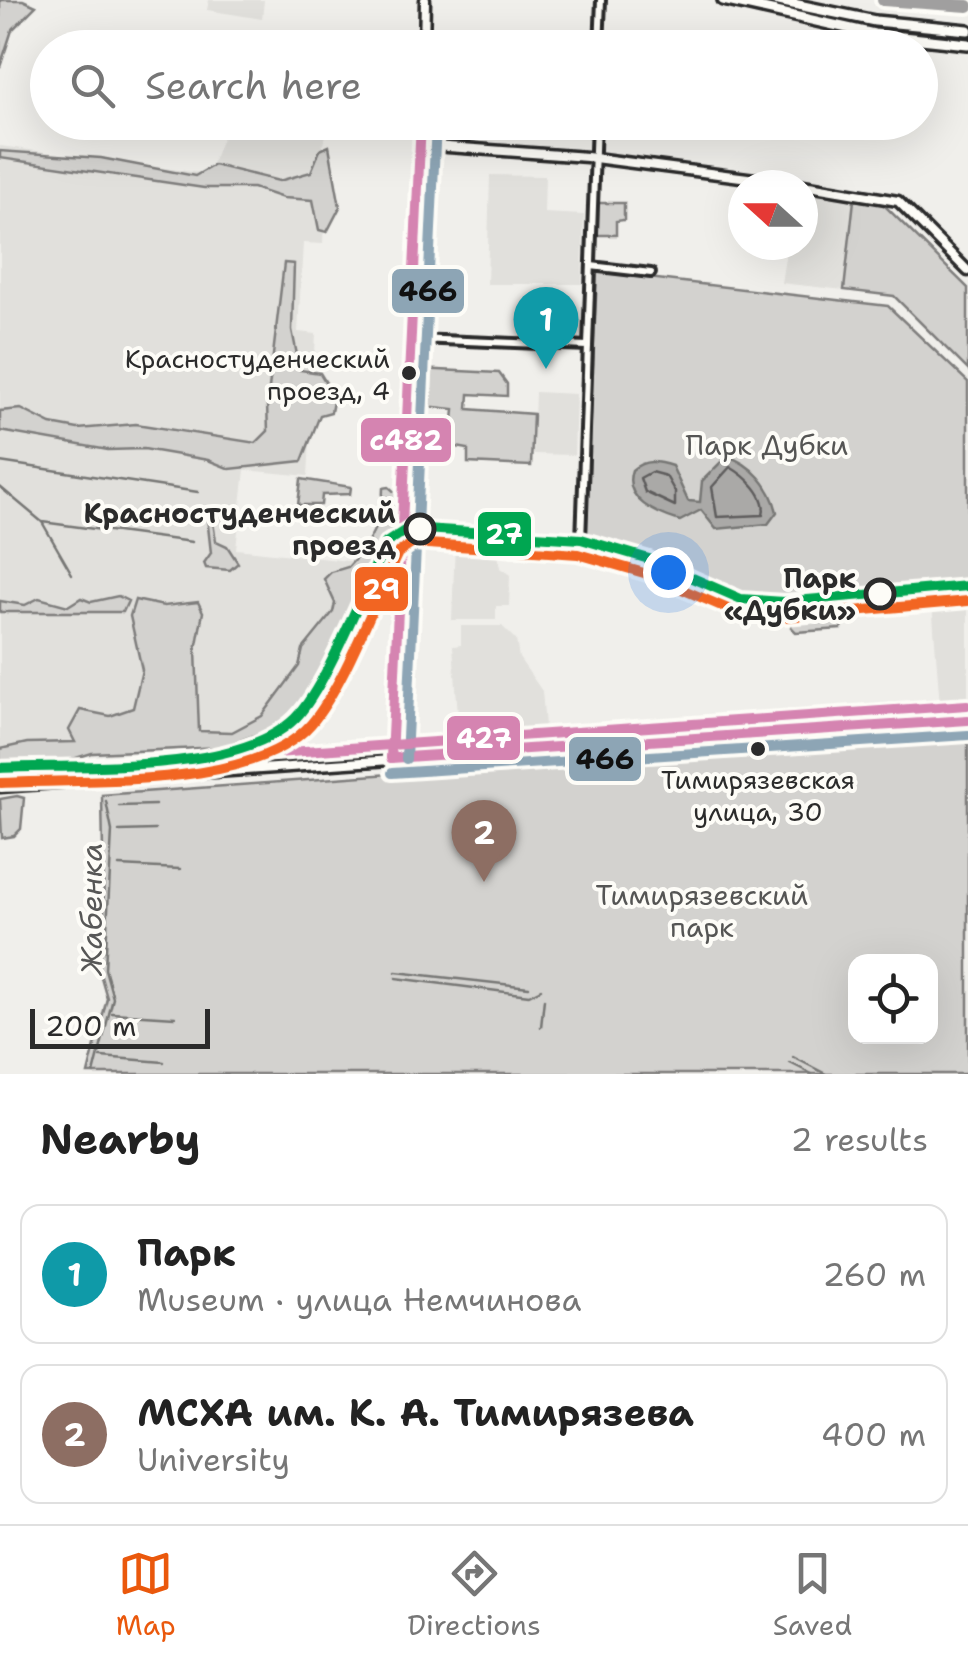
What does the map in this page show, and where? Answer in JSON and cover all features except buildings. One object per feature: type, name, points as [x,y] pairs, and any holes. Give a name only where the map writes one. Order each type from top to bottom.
[{"type":"main road","points":[[723,0],[856,30]]},
{"type":"main road","points":[[774,0],[874,20],[968,30]]},
{"type":"main road","points":[[938,41],[968,44]]},
{"type":"street","points":[[424,30],[425,0]]},
{"type":"street","points":[[600,30],[601,0]]},
{"type":"street","points":[[391,758],[420,140]]},
{"type":"street","points":[[581,541],[595,140]]},
{"type":"street","points":[[420,145],[594,158],[728,175]]},
{"type":"street","points":[[818,188],[898,201],[968,272]]},
{"type":"street","points":[[590,266],[651,273]]},
{"type":"street","points":[[417,339],[588,346]]},
{"type":"street","points":[[404,531],[581,541],[649,560],[740,601],[784,604],[968,588]]},
{"type":"street","points":[[0,787],[968,720]]},
{"type":"shaded area","points":[[209,0],[264,0],[262,19],[207,10]]},
{"type":"shaded area","points":[[221,140],[324,140],[306,187],[325,190],[323,244],[303,243],[298,332],[316,334],[308,476],[245,470],[236,549],[367,563],[281,720],[258,736],[217,748],[0,760],[0,146],[208,174]]},
{"type":"shaded area","points":[[490,175],[545,176],[544,213],[584,215],[582,284],[487,284]]},
{"type":"shaded area","points":[[818,196],[854,200],[844,290],[781,283],[785,260],[818,260]]},
{"type":"shaded area","points":[[535,392],[576,394],[574,455],[533,454]]},
{"type":"shaded area","points":[[455,542],[497,544],[500,568],[510,575],[509,606],[496,606],[496,620],[452,620]]},
{"type":"shaded area","points":[[968,600],[968,703],[940,705],[932,603]]},
{"type":"shaded area","points":[[461,626],[502,626],[516,640],[519,658],[542,691],[546,738],[460,743],[453,646],[461,645]]},
{"type":"green space","points":[[0,0],[23,0],[36,6],[12,30],[0,67]]},
{"type":"green space","points":[[329,146],[340,207],[327,232],[319,230],[313,200],[283,198],[253,188],[204,188],[0,158],[0,151],[101,158],[195,176],[214,165],[279,181],[311,172],[320,150]]},
{"type":"green space","points":[[854,200],[883,204],[968,288],[968,370],[894,296],[844,290]]},
{"type":"green space","points":[[597,203],[624,203],[624,220],[616,221],[616,235],[597,235]]},
{"type":"green space","points":[[284,263],[294,264],[292,330],[300,370],[320,373],[334,396],[331,412],[320,415],[302,461],[230,469],[208,460],[144,449],[108,450],[0,431],[0,411],[21,409],[51,424],[78,429],[136,424],[256,443],[268,431],[267,405]]},
{"type":"green space","name":"Парк Дубки","points":[[597,272],[888,306],[968,382],[968,580],[783,597],[740,597],[632,551],[586,538]]},
{"type":"green space","points":[[418,369],[499,373],[507,384],[507,396],[469,394],[468,409],[533,414],[531,466],[468,463],[468,449],[451,446],[454,409],[416,405]]},
{"type":"green space","points":[[301,479],[351,487],[350,494],[322,495],[321,505],[298,505]]},
{"type":"green space","points":[[389,487],[398,495],[394,528],[380,545],[303,704],[271,729],[221,747],[92,753],[63,762],[0,762],[0,749],[27,743],[75,742],[69,730],[80,710],[110,716],[133,708],[142,670],[130,616],[135,600],[164,606],[198,602],[203,612],[196,650],[199,731],[232,732],[262,716],[299,666],[303,649],[333,612],[335,603],[324,579],[331,572],[348,567],[365,548],[382,514],[383,488]]},
{"type":"green space","points":[[212,516],[216,541],[227,546],[238,563],[230,570],[206,568],[204,563],[211,553],[207,517]]},
{"type":"green space","points":[[118,596],[128,601],[123,612],[0,612],[0,601],[25,605],[39,598],[68,606],[81,598],[91,602]]},
{"type":"green space","points":[[839,611],[845,615],[841,629],[796,632],[791,627],[794,614]]},
{"type":"green space","name":"Тимирязевский парк","points":[[968,732],[968,1074],[88,1074],[107,998],[99,970],[104,914],[102,795]]},
{"type":"green space","points":[[24,798],[21,829],[14,836],[2,838],[0,799]]},
{"type":"water","points":[[727,456],[745,464],[765,485],[777,512],[768,524],[716,529],[701,510],[680,521],[652,510],[632,490],[632,470],[646,463],[661,463],[672,466],[688,501],[700,502],[702,481]]},
{"type":"waterway","points":[[0,462],[198,492]]},
{"type":"waterway","points":[[0,487],[42,522],[72,574]]},
{"type":"waterway","points":[[42,522],[192,542]]},
{"type":"waterway","name":"Жабенка","points":[[94,1074],[113,998],[105,969],[112,831],[106,801]]},
{"type":"waterway","points":[[119,806],[155,805]]},
{"type":"waterway","points":[[119,831],[155,830]]},
{"type":"waterway","points":[[119,866],[180,869]]},
{"type":"waterway","points":[[396,972],[529,987]]},
{"type":"waterway","points":[[396,978],[529,995],[541,989]]},
{"type":"waterway","points":[[541,1027],[544,999]]},
{"type":"waterway","points":[[112,1013],[175,1017]]},
{"type":"waterway","points":[[101,1057],[164,1062]]},
{"type":"waterway","points":[[793,1057],[826,1074]]},
{"type":"waterway","points":[[790,1063],[812,1074]]},
{"type":"transit line","points":[[883,0],[968,6]]},
{"type":"transit line","name":"с482","points":[[391,758],[420,140]]},
{"type":"transit line","name":"466","points":[[406,759],[435,140]]},
{"type":"transit line","name":"27","points":[[0,768],[160,763],[242,748],[275,733],[300,713],[323,678],[386,543],[409,528],[581,539],[649,559],[741,599],[784,602],[968,586]]},
{"type":"transit line","name":"29","points":[[1,783],[165,777],[250,761],[284,746],[311,724],[323,707],[347,666],[398,553],[413,543],[578,554],[644,573],[740,614],[785,617],[968,601]]},
{"type":"transit line","name":"427","points":[[0,772],[967,705]]},
{"type":"transit line","name":"с482","points":[[391,758],[968,720]]},
{"type":"transit line","name":"466","points":[[392,773],[968,735]]},
{"type":"place","name":"Парк","points":[[546,369]]},
{"type":"place","name":"Красностуденческий проезд, 4","points":[[409,373]]},
{"type":"place","name":"Красностуденческий проезд","points":[[420,529]]},
{"type":"place","name":"Парк «Дубки»","points":[[880,594]]},
{"type":"place","name":"Тимирязевская улица, 30","points":[[758,749]]},
{"type":"place","name":"МСХА им. К. А. Тимирязева","points":[[484,882]]}]
